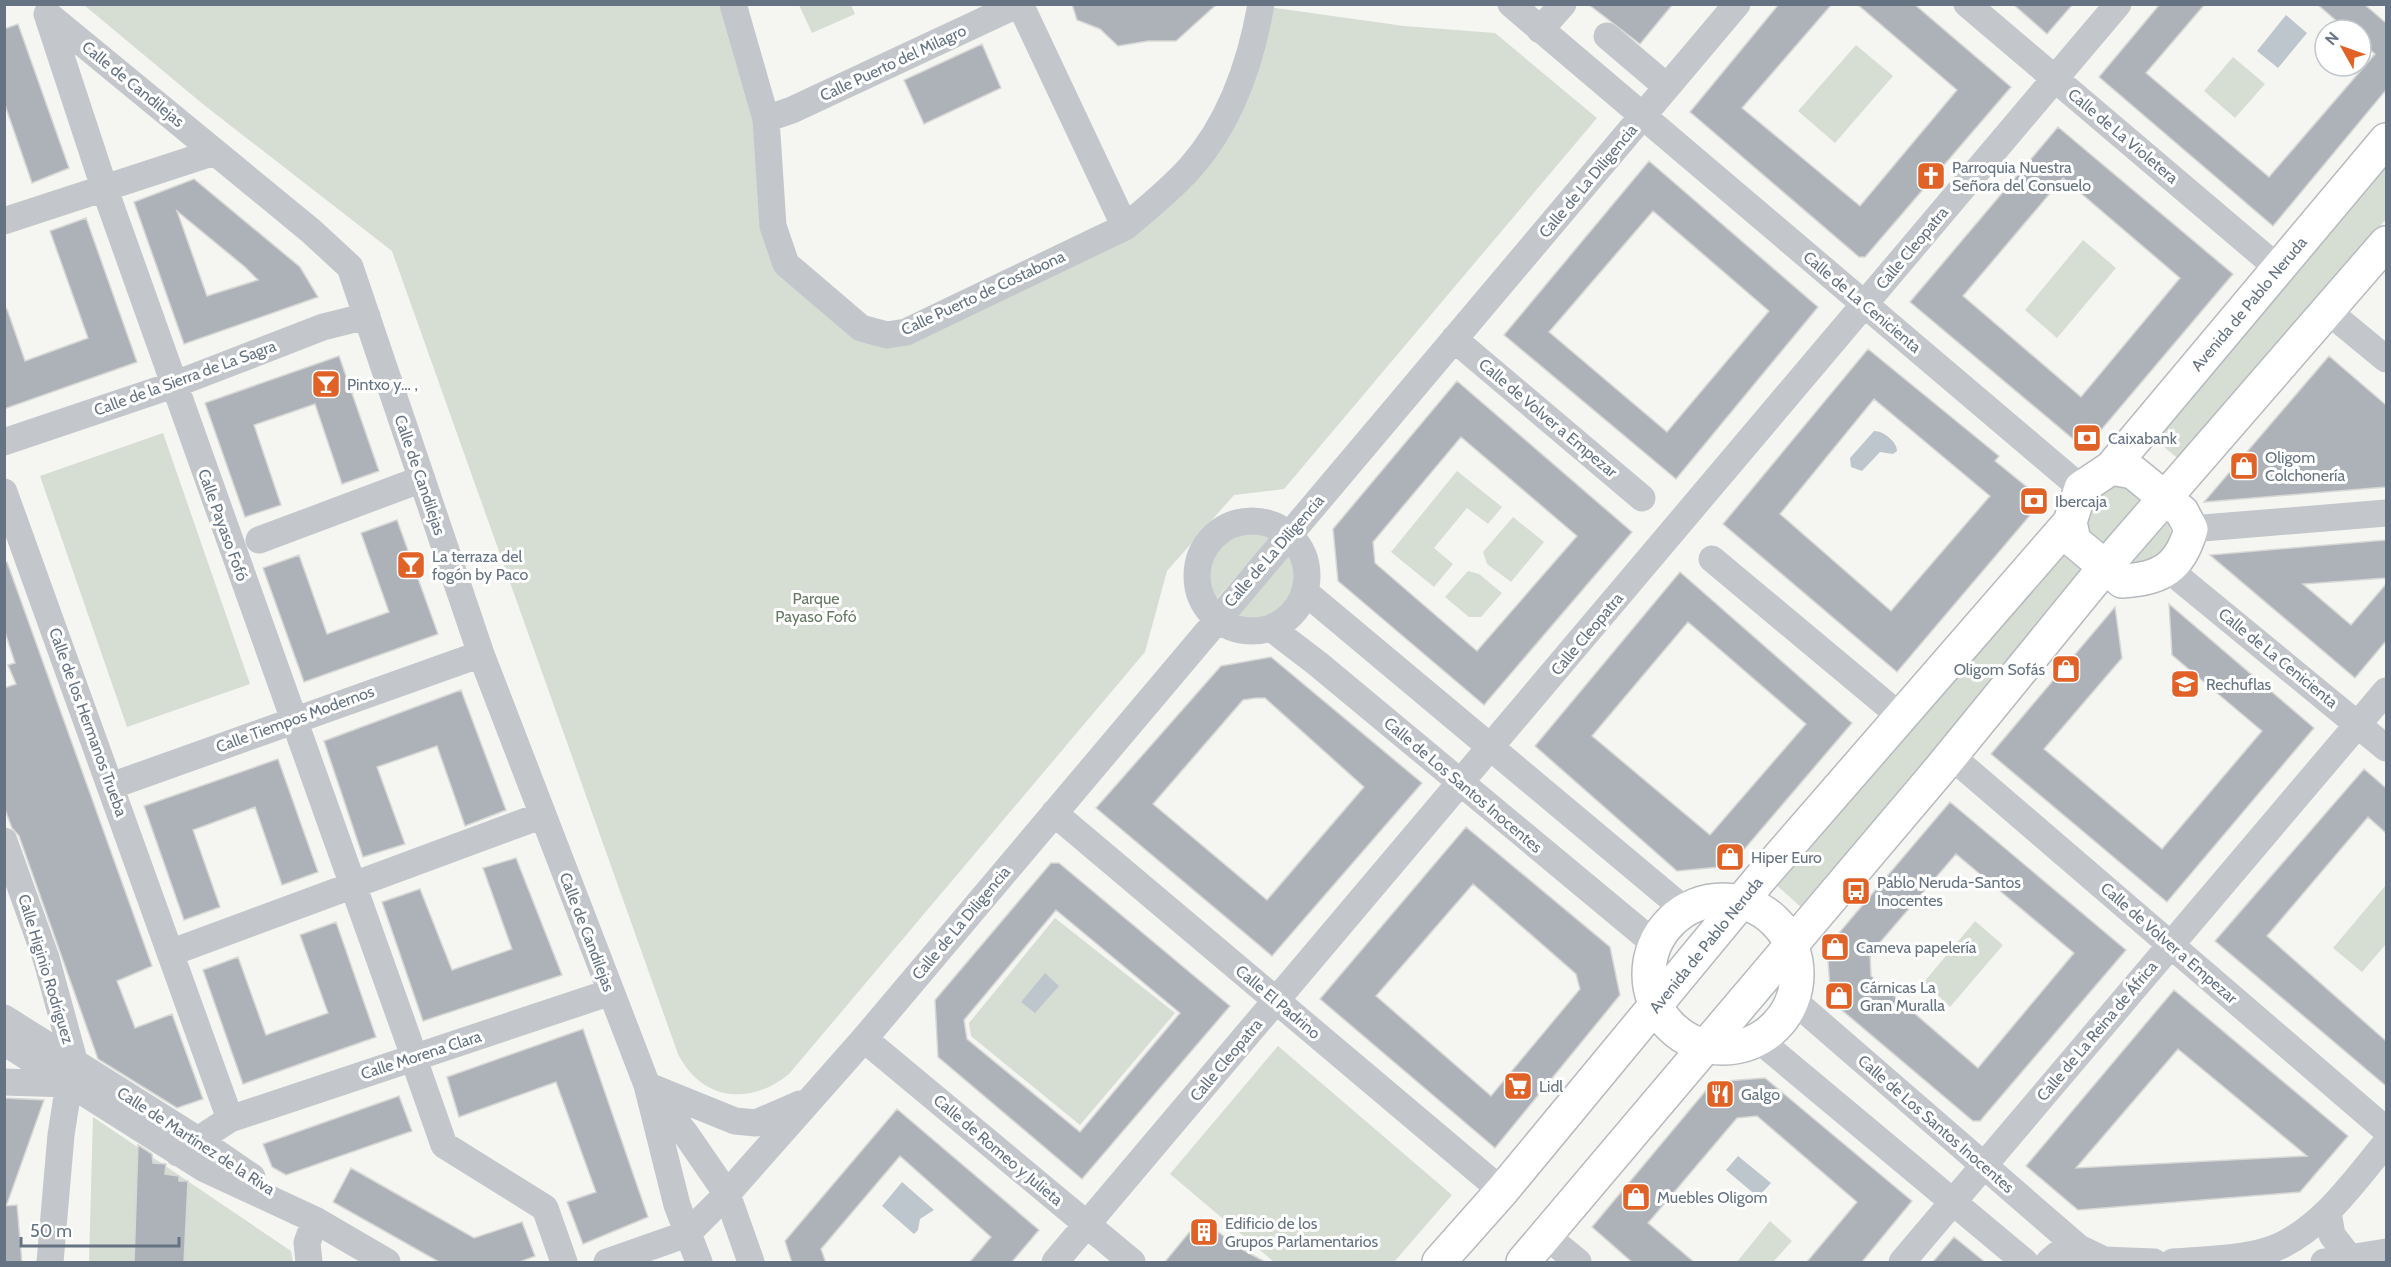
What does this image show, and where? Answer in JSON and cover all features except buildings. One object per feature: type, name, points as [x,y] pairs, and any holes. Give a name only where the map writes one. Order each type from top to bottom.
[{"type":"main road","name":"Avenida de Pablo Neruda","points":[[1439,1263],[1502,1191],[1741,901],[2070,522],[2080,488],[2111,468],[2386,140]]},
{"type":"main road","points":[[1523,1263],[1951,756],[2105,567],[2329,312],[2386,243]]},
{"type":"main road","points":[[2070,522],[2074,541],[2122,581],[2148,580],[2168,569],[2185,548],[2191,529],[2182,512],[2133,472],[2111,468]]},
{"type":"main road","points":[[1710,900],[1741,901],[1771,916],[1791,943],[1798,974],[1793,1000],[1779,1023],[1759,1040],[1732,1048],[1705,1046],[1675,1031],[1656,1006],[1648,974],[1655,944],[1667,925],[1685,909],[1710,900]]},
{"type":"street","name":"Calle Puerto de Costabona","points":[[733,4],[766,119],[773,226],[786,264],[861,328],[887,335],[906,332],[1125,227],[1191,167],[1215,133],[1250,62],[1261,4]]},
{"type":"street","name":"Calle Puerto del Milagro","points":[[766,119],[792,110],[1019,4],[1125,227]]},
{"type":"street","name":"Calle de La Cenicienta","points":[[1511,4],[2080,488]]},
{"type":"street","points":[[1540,30],[1563,4]]},
{"type":"street","name":"Calle de La Diligencia","points":[[607,1263],[687,1234],[727,1194],[864,1039],[1737,4]]},
{"type":"street","name":"Calle de La Violetera","points":[[1967,4],[2279,269]]},
{"type":"street","name":"Calle Cleopatra","points":[[1055,1263],[2118,4]]},
{"type":"street","name":"Calle de Candilejas","points":[[46,9],[215,153],[311,231],[350,267],[481,654],[647,1085],[687,1234],[699,1263]]},
{"type":"street","name":"Calle Payaso Fofó","points":[[46,9],[104,187],[173,385],[409,1042]]},
{"type":"street","points":[[1607,36],[1667,87]]},
{"type":"street","points":[[4,221],[215,153]]},
{"type":"street","points":[[2329,312],[2386,359]]},
{"type":"street","name":"Calle de la Sierra de La Sagra","points":[[4,442],[173,385],[323,327],[367,316]]},
{"type":"street","name":"Calle de Volver a Empezar","points":[[1454,339],[1642,498]]},
{"type":"street","points":[[259,540],[422,479]]},
{"type":"street","name":"Calle de los Hermanos Trueba","points":[[4,492],[230,1119]]},
{"type":"street","points":[[2191,529],[2386,513]]},
{"type":"street","points":[[1257,521],[1274,526],[1289,535],[1299,547],[1305,561],[1307,577],[1305,592],[1297,608],[1286,620],[1271,628],[1242,631],[1216,619],[1204,606],[1197,590],[1196,572],[1200,555],[1210,540],[1223,529],[1239,522],[1257,521]]},
{"type":"street","points":[[1712,559],[1900,716]]},
{"type":"street","name":"Calle de La Cenicienta","points":[[2168,569],[2386,748]]},
{"type":"street","points":[[1305,592],[1685,909]]},
{"type":"street","name":"Calle de Los Santos Inocentes","points":[[1271,628],[1318,664],[1655,944]]},
{"type":"street","name":"Calle Tiempos Modernos","points":[[111,786],[293,719],[481,654]]},
{"type":"street","name":"Calle de La Reina de África","points":[[1902,1263],[2386,691]]},
{"type":"street","name":"Calle de Volver a Empezar","points":[[1951,756],[2386,1130]]},
{"type":"street","name":"Calle El Padrino","points":[[1054,813],[1502,1191]]},
{"type":"street","points":[[170,953],[543,815]]},
{"type":"street","name":"Calle Higinio Rodríguez","points":[[4,841],[46,958],[72,1074]]},
{"type":"street","name":"Calle Morena Clara","points":[[188,1147],[230,1119],[611,992]]},
{"type":"street","name":"Calle de Los Santos Inocentes","points":[[1793,1000],[2079,1248],[2104,1260],[2154,1263]]},
{"type":"street","name":"Calle de Martínez de la Riva","points":[[8,1028],[72,1074],[188,1147],[387,1263]]},
{"type":"street","name":"Calle de Romeo y Julieta","points":[[864,1039],[1132,1263]]},
{"type":"street","points":[[1759,1040],[2025,1263]]},
{"type":"street","points":[[418,1071],[444,1145],[545,1208],[564,1263]]},
{"type":"street","points":[[4,1082],[72,1074],[61,1135],[50,1263]]},
{"type":"street","name":"Calle de Martínez de la Riva","points":[[72,1074],[124,1120],[188,1147]]},
{"type":"street","name":"Calle de La Diligencia","points":[[647,1085],[735,1121],[756,1123],[811,1098]]},
{"type":"street","name":"Calle de Candilejas","points":[[647,1085],[686,1133],[727,1194],[751,1263]]},
{"type":"street","points":[[2173,1263],[2256,1253],[2282,1245],[2328,1212],[2386,1143]]},
{"type":"street","points":[[2328,1212],[2336,1260],[2386,1252]]},
{"type":"street","points":[[309,1263],[307,1243],[315,1220]]},
{"type":"street","points":[[1545,1235],[1578,1263]]},
{"type":"street","points":[[2049,1263],[2057,1255],[2079,1248]]},
{"type":"green space","name":"Parque Payaso Fofó","points":[[84,5],[733,5],[786,264],[887,335],[1125,227],[1190,167],[1261,6],[1404,26],[1495,33],[1597,118],[1284,489],[1234,495],[1167,571],[1145,652],[789,1074],[759,1091],[728,1094],[700,1081],[688,1070],[678,1054],[392,251],[204,105]]},
{"type":"green space","points":[[799,5],[851,5],[855,14],[812,33]]},
{"type":"green space","points":[[1856,45],[1893,76],[1835,143],[1798,111]]},
{"type":"green space","points":[[2233,57],[2265,84],[2235,118],[2204,91]]},
{"type":"green space","points":[[2386,160],[2386,219],[2181,461],[2152,437]]},
{"type":"green space","points":[[2083,240],[2116,268],[2057,338],[2025,310]]},
{"type":"green space","points":[[163,433],[250,684],[127,727],[40,476]]},
{"type":"green space","points":[[1457,471],[1502,507],[1488,524],[1467,508],[1434,548],[1453,564],[1434,587],[1391,552]]},
{"type":"green space","points":[[2127,483],[2140,496],[2142,505],[2108,546],[2087,543],[2083,515],[2105,488]]},
{"type":"green space","points":[[1513,517],[1544,542],[1511,582],[1487,564],[1483,552]]},
{"type":"green space","points":[[2168,522],[2171,533],[2163,557],[2126,569]]},
{"type":"green space","points":[[1249,527],[1259,528],[1273,534],[1213,603],[1202,577],[1207,555],[1224,537]]},
{"type":"green space","points":[[2059,548],[2088,570],[1802,908],[1774,883]]},
{"type":"green space","points":[[1288,549],[1296,558],[1300,569],[1297,591],[1291,602],[1284,611],[1264,623],[1235,622],[1231,616]]},
{"type":"green space","points":[[1468,571],[1479,574],[1502,593],[1481,617],[1469,617],[1445,597]]},
{"type":"green space","points":[[2386,885],[2386,944],[2362,972],[2333,948]]},
{"type":"green space","points":[[1055,918],[1175,1013],[1080,1125],[971,1036],[969,1023]]},
{"type":"green space","points":[[1975,921],[2003,945],[1950,1007],[1924,982]]},
{"type":"green space","points":[[1278,1046],[1452,1195],[1394,1262],[1274,1262],[1170,1174]]},
{"type":"green space","points":[[93,1117],[291,1251],[293,1262],[89,1262]]},
{"type":"green space","points":[[1770,1221],[1792,1241],[1773,1262],[1737,1262]]},
{"type":"shaded area","points":[[2286,15],[2307,33],[2278,68],[2257,51]]},
{"type":"shaded area","points":[[1874,431],[1889,438],[1895,444],[1897,451],[1893,454],[1880,452],[1862,471],[1851,467],[1850,458]]},
{"type":"shaded area","points":[[1045,973],[1059,986],[1035,1013],[1021,1002]]},
{"type":"shaded area","points":[[1738,1156],[1771,1183],[1758,1197],[1726,1170]]},
{"type":"shaded area","points":[[902,1182],[934,1210],[920,1219],[918,1230],[914,1234],[882,1206]]},
{"type":"place","name":"Parroquia Nuestra Señora del Consuelo","points":[[1931,176]]},
{"type":"place","name":"Pintxo y... ,","points":[[326,384]]},
{"type":"place","name":"Caixabank","points":[[2087,438]]},
{"type":"place","name":"Oligom Colchonería","points":[[2244,466]]},
{"type":"place","name":"Ibercaja","points":[[2034,501]]},
{"type":"place","name":"La terraza del fogón by Paco","points":[[411,565]]},
{"type":"place","name":"Oligom Sofás","points":[[2066,669]]},
{"type":"place","name":"Rechuflas","points":[[2185,684]]},
{"type":"place","name":"Hiper Euro","points":[[1730,857]]},
{"type":"place","name":"Pablo Neruda-Santos Inocentes","points":[[1856,891]]},
{"type":"place","name":"Cameva papelería","points":[[1835,947]]},
{"type":"place","name":"Cárnicas La Gran Muralla","points":[[1839,996]]},
{"type":"place","name":"Lidl","points":[[1518,1086]]},
{"type":"place","name":"Galgo","points":[[1720,1094]]},
{"type":"place","name":"Muebles Oligom","points":[[1636,1197]]},
{"type":"place","name":"Edificio de los Grupos Parlamentarios","points":[[1204,1232]]}]
